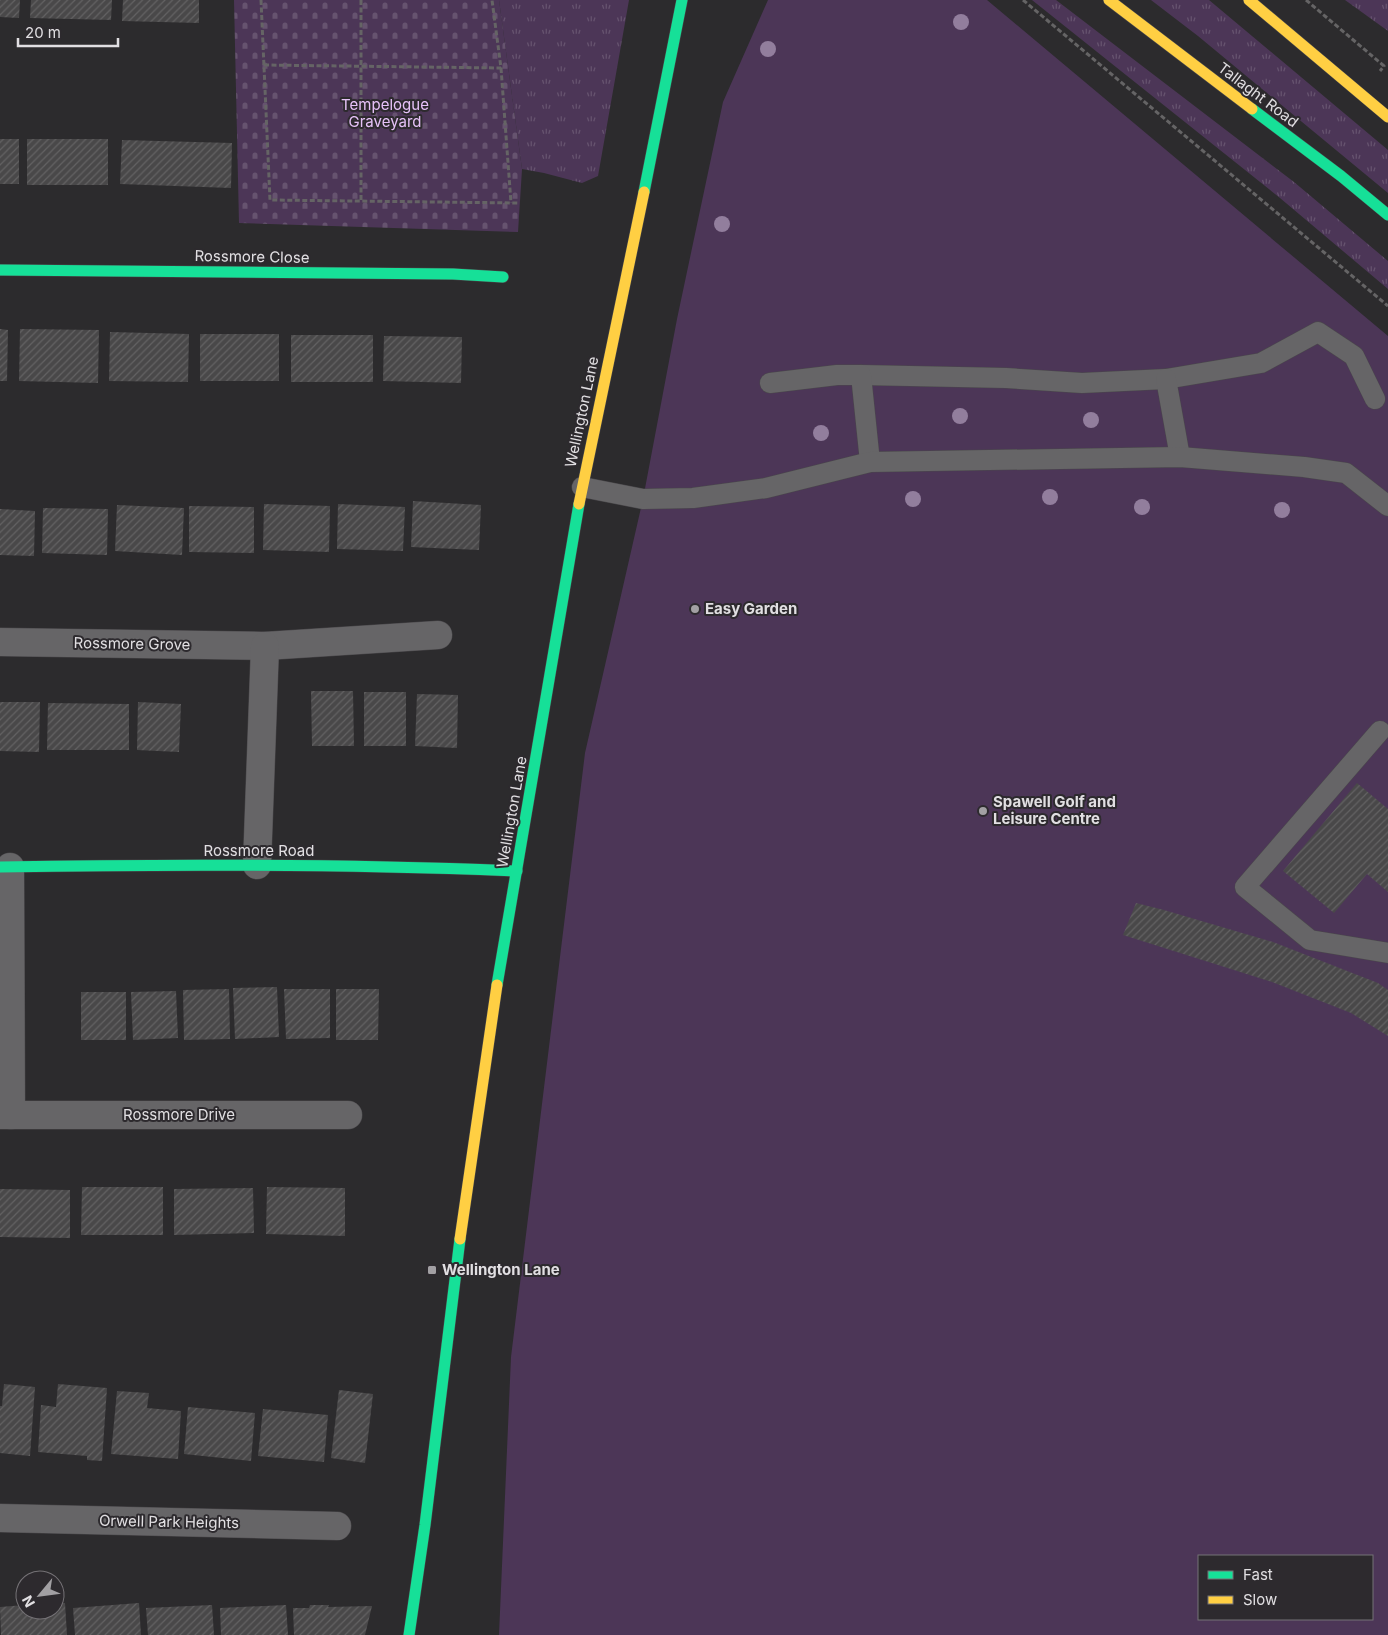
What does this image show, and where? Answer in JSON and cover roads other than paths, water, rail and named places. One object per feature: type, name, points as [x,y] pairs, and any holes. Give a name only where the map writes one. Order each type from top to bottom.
[{"type":"street","name":"Wellington Lane","points":[[409,1635],[425,1524],[464,1204],[495,998],[582,487],[682,0]]},
{"type":"street","name":"Tallaght Road","points":[[1109,0],[1341,176],[1388,216]]},
{"type":"street","points":[[1249,0],[1388,117]]},
{"type":"street","name":"Rossmore Close","points":[[0,270],[453,274],[503,277]]},
{"type":"street","name":"Rossmore Grove","points":[[0,642],[265,646],[438,635]]},
{"type":"street","points":[[258,865],[265,646]]},
{"type":"street","name":"Rossmore Road","points":[[5,867],[258,865],[431,867],[517,871]]},
{"type":"street","name":"Rossmore Drive","points":[[5,867],[5,1115],[348,1115]]},
{"type":"street","name":"Orwell Park Heights","points":[[0,1518],[337,1526]]},
{"type":"lane","points":[[1271,0],[1270,6],[1273,13],[1285,30]]},
{"type":"lane","points":[[770,384],[837,375],[1006,378],[1082,382],[1166,379],[1261,363],[1318,332],[1354,356],[1375,399]]},
{"type":"lane","points":[[861,375],[870,462]]},
{"type":"lane","points":[[1166,379],[1180,457]]},
{"type":"lane","points":[[582,487],[643,499],[693,498],[766,488],[870,462],[1180,457],[1304,467],[1346,473],[1388,506]]},
{"type":"lane","points":[[1380,731],[1245,888],[1310,940],[1388,953]]},
{"type":"place","name":"Easy Garden","points":[[695,609]]},
{"type":"place","name":"Spawell Golf and Leisure Centre","points":[[983,811]]},
{"type":"place","name":"Wellington Lane","points":[[432,1270]]},
{"type":"park label","name":"Tempelogue Graveyard","points":[[385,114]]}]
